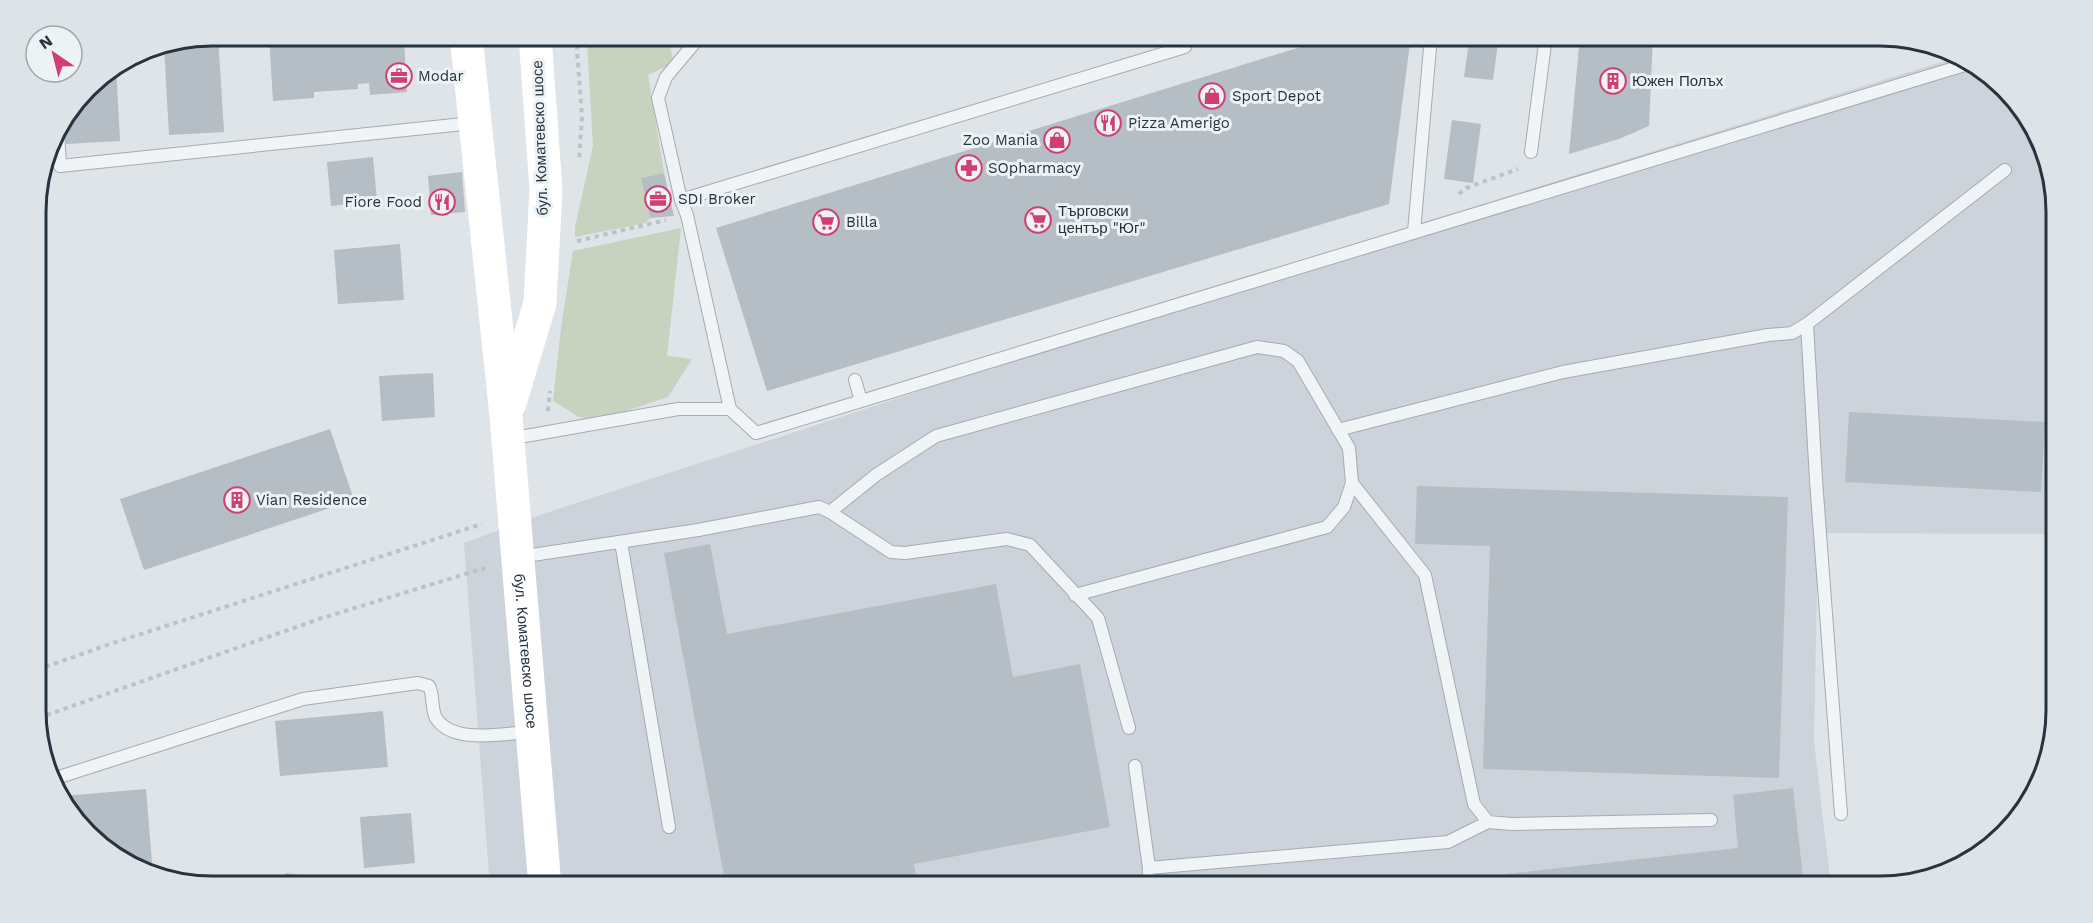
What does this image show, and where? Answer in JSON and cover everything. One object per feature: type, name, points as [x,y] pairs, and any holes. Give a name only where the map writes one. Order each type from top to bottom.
[{"type":"main road","name":"бул. Коматевско шосе","points":[[467,47],[507,427],[544,876]]},
{"type":"main road","name":"бул. Коматевско шосе","points":[[507,427],[540,303],[546,190],[537,47]]},
{"type":"lane","points":[[1414,232],[1430,46]]},
{"type":"lane","points":[[1531,152],[1545,46]]},
{"type":"lane","points":[[691,47],[666,77],[658,98],[681,200],[687,215],[730,409],[756,433],[1959,67]]},
{"type":"lane","points":[[681,200],[1185,47]]},
{"type":"lane","points":[[59,149],[60,166],[474,122]]},
{"type":"lane","points":[[1338,430],[1563,372],[1768,335],[1792,333],[1808,324],[2005,170]]},
{"type":"lane","points":[[1808,324],[1816,480],[1841,814]]},
{"type":"lane","points":[[830,512],[876,475],[936,436],[1257,347],[1284,351],[1298,361],[1348,448],[1352,483],[1344,507],[1327,527],[1075,595]]},
{"type":"lane","points":[[855,380],[861,401]]},
{"type":"lane","points":[[507,427],[547,432],[678,409],[730,409]]},
{"type":"lane","points":[[1352,483],[1425,575],[1474,804],[1488,822]]},
{"type":"lane","points":[[518,557],[698,530],[819,507],[891,552],[905,553],[1007,539],[1030,545],[1098,618],[1129,728]]},
{"type":"lane","points":[[621,542],[669,827]]},
{"type":"lane","points":[[60,776],[303,699],[418,683],[429,686],[433,694],[435,715],[443,726],[457,733],[474,735],[532,731]]},
{"type":"lane","points":[[1135,766],[1149,876]]},
{"type":"lane","points":[[1149,868],[1448,842],[1488,822],[1512,824],[1711,820]]},
{"type":"path","points":[[577,47],[582,117],[578,172]]},
{"type":"path","points":[[572,242],[687,215]]},
{"type":"path","points":[[547,432],[550,388]]},
{"type":"path","points":[[46,667],[514,513]]},
{"type":"path","points":[[46,715],[319,619],[518,557]]},
{"type":"shaded area","points":[[1947,60],[1982,81],[1998,95],[2024,130],[2034,149],[2045,191],[2046,534],[1818,533],[1814,742],[1830,876],[489,876],[464,543],[546,513],[1427,221]]},
{"type":"green space","points":[[587,47],[670,47],[674,63],[648,75],[664,173],[641,178],[650,218],[646,223],[575,237],[575,227],[593,146]]},
{"type":"green space","points":[[681,228],[667,356],[692,359],[668,397],[599,420],[579,417],[553,401],[573,251]]},
{"type":"building","name":"Търговски център \"Юг\"","points":[[1303,46],[1410,46],[1389,204],[767,391],[716,228]]},
{"type":"building","points":[[1469,46],[1498,46],[1493,80],[1464,77]]},
{"type":"building","name":"Южен Полъх","points":[[1579,46],[1653,46],[1649,126],[1619,139],[1569,154]]},
{"type":"building","points":[[202,47],[219,47],[224,132],[169,135],[164,54]]},
{"type":"building","points":[[270,47],[404,47],[407,92],[370,95],[369,83],[358,84],[358,89],[314,92],[314,98],[273,101]]},
{"type":"building","points":[[117,77],[120,141],[66,144],[65,137],[74,120],[95,95]]},
{"type":"building","points":[[1452,120],[1481,124],[1473,183],[1444,179]]},
{"type":"building","points":[[373,157],[377,201],[331,206],[327,162]]},
{"type":"building","points":[[462,172],[465,212],[431,215],[428,176]]},
{"type":"building","name":"SDI Broker","points":[[664,173],[674,216],[650,218],[641,178]]},
{"type":"building","points":[[400,244],[404,300],[338,304],[334,250]]},
{"type":"building","points":[[433,373],[435,417],[382,421],[379,376]]},
{"type":"building","points":[[1849,412],[2045,422],[2041,492],[1845,482]]},
{"type":"building","name":"Vian Residence","points":[[330,429],[354,500],[144,570],[120,499]]},
{"type":"building","points":[[1417,486],[1788,497],[1779,778],[1483,769],[1490,546],[1415,544]]},
{"type":"building","points":[[710,544],[727,634],[996,584],[1013,677],[1080,664],[1110,827],[914,864],[916,876],[724,876],[664,553]]},
{"type":"building","points":[[383,711],[388,767],[280,776],[275,721]]},
{"type":"building","points":[[1793,788],[1803,876],[1488,876],[1738,848],[1733,795]]},
{"type":"building","points":[[146,789],[152,865],[111,842],[95,828],[70,795]]},
{"type":"building","points":[[411,813],[415,863],[364,868],[360,817]]},
{"type":"building","points":[[285,873],[311,876],[285,876]]},
{"type":"place","name":"Modar","points":[[399,76]]},
{"type":"place","name":"Южен Полъх","points":[[1613,81]]},
{"type":"place","name":"Sport Depot","points":[[1212,96]]},
{"type":"place","name":"Pizza Amerigo","points":[[1108,123]]},
{"type":"place","name":"Zoo Mania","points":[[1057,140]]},
{"type":"place","name":"SOpharmacy","points":[[969,168]]},
{"type":"place","name":"SDI Broker","points":[[658,199]]},
{"type":"place","name":"Fiore Food","points":[[442,202]]},
{"type":"place","name":"Търговски център \"Юг\"","points":[[1038,220]]},
{"type":"place","name":"Billa","points":[[826,222]]},
{"type":"place","name":"Vian Residence","points":[[237,500]]}]
